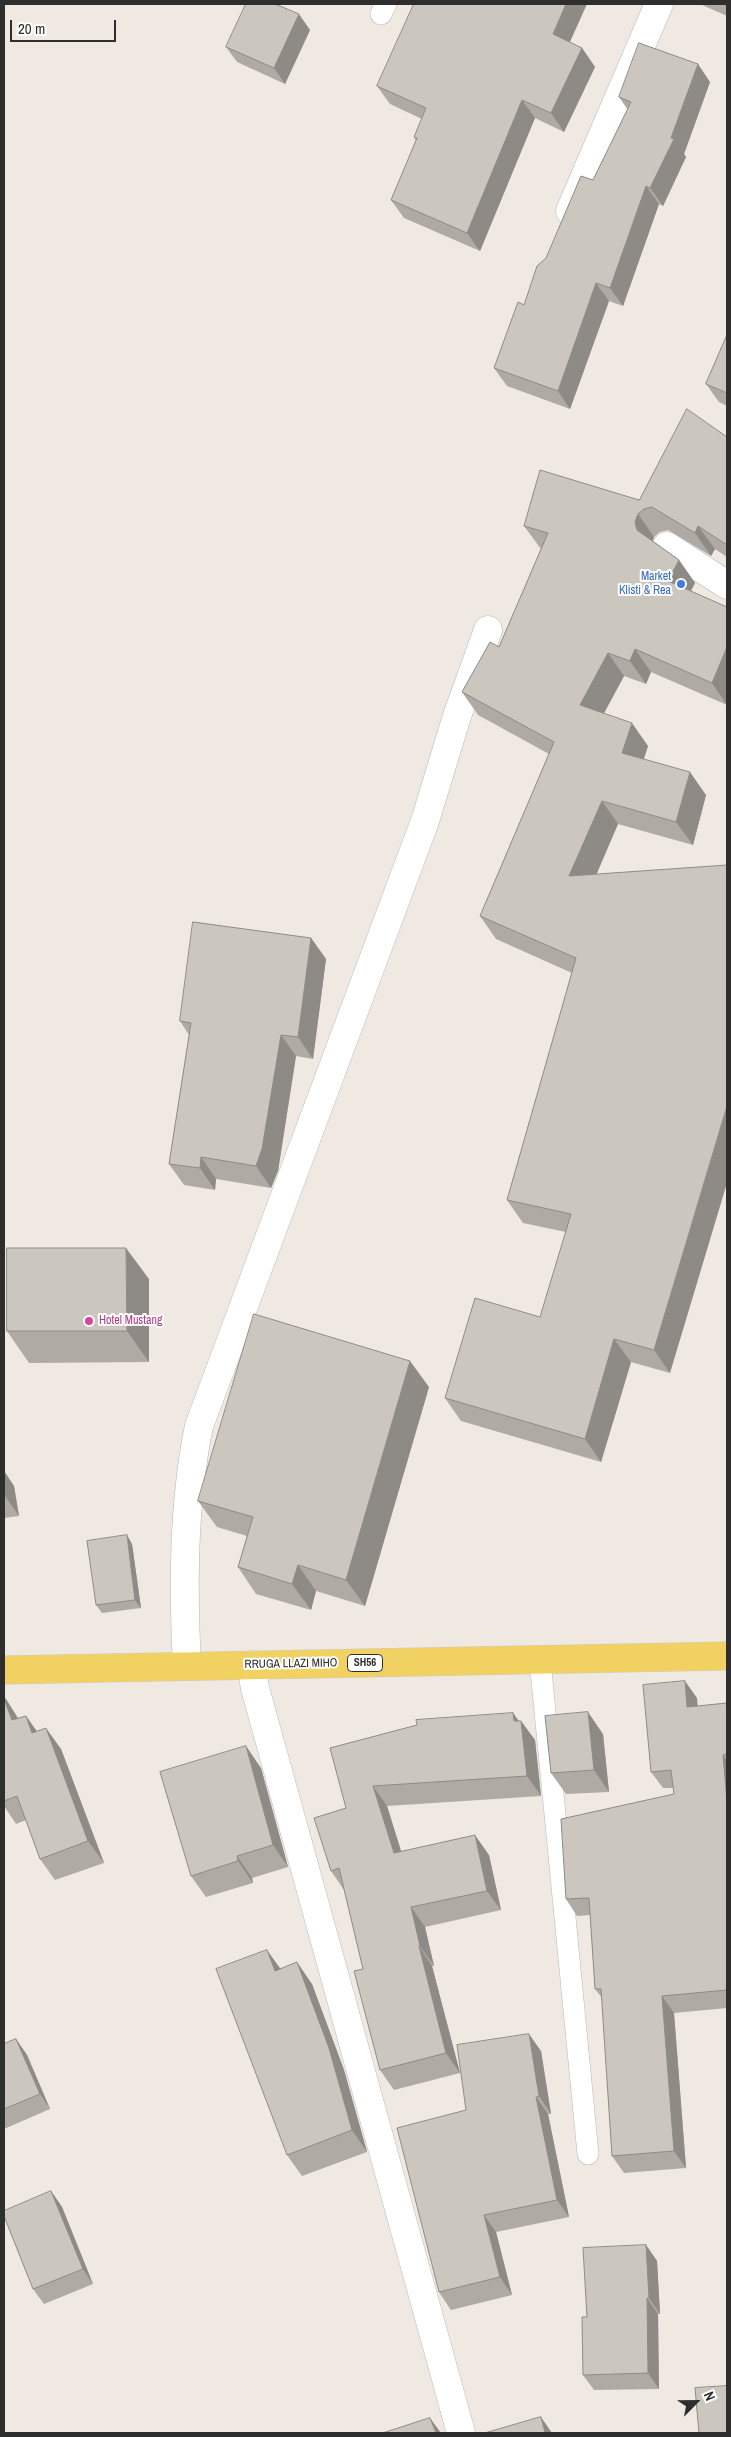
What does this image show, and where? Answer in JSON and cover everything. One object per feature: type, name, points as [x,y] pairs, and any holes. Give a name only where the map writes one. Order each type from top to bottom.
[{"type":"main road","name":"RRUGA LLAZI MIHO","points":[[4,1670],[727,1656]]},
{"type":"street","points":[[560,234],[659,4]]},
{"type":"street","points":[[667,546],[727,584]]},
{"type":"street","points":[[187,1666],[184,1620],[190,1468],[199,1426],[425,821],[457,716],[488,630]]},
{"type":"street","points":[[251,1665],[258,1697],[461,2433]]},
{"type":"lane","points":[[540,1660],[588,2154]]},
{"type":"building","points":[[246,4],[275,4],[299,14],[274,68],[226,47]]},
{"type":"building","points":[[414,4],[566,4],[553,34],[582,48],[551,113],[522,100],[467,233],[391,200],[417,138],[414,137],[426,108],[377,86]]},
{"type":"building","points":[[639,43],[698,64],[671,138],[674,139],[650,188],[646,186],[610,288],[596,283],[558,391],[494,368],[518,302],[524,305],[537,266],[546,258],[581,176],[593,180],[631,102],[619,97]]},
{"type":"building","points":[[727,335],[727,393],[706,384]]},
{"type":"building","points":[[687,409],[727,437],[727,545],[698,526],[695,533],[652,507],[644,509],[638,514],[635,522],[637,530],[679,560],[668,581],[727,607],[727,647],[712,683],[635,649],[630,661],[608,653],[580,705],[632,723],[622,753],[690,772],[676,822],[602,801],[569,876],[727,865],[727,1106],[654,1350],[614,1339],[585,1439],[445,1398],[475,1298],[540,1317],[571,1214],[507,1200],[576,958],[480,916],[554,742],[462,692],[490,642],[499,647],[548,533],[524,526],[540,470],[639,500]]},
{"type":"building","points":[[193,922],[311,938],[298,1037],[281,1035],[262,1149],[256,1166],[201,1157],[200,1168],[169,1164],[191,1023],[180,1021]]},
{"type":"building","points":[[7,1248],[126,1248],[127,1331],[7,1331]]},
{"type":"building","points":[[254,1314],[410,1361],[346,1580],[298,1565],[292,1584],[238,1567],[253,1517],[198,1501]]},
{"type":"building","points":[[127,1535],[135,1600],[96,1605],[87,1541]]},
{"type":"building","points":[[685,1681],[687,1707],[727,1703],[727,1754],[723,1755],[727,1802],[727,1990],[662,1996],[674,2151],[612,2156],[601,1989],[595,1989],[589,1898],[566,1899],[561,1819],[674,1794],[671,1770],[651,1772],[643,1685]]},
{"type":"building","points":[[4,1699],[12,1720],[26,1716],[32,1733],[46,1728],[88,1841],[40,1859],[17,1796],[4,1801]]},
{"type":"building","points":[[588,1712],[594,1770],[551,1773],[545,1716]]},
{"type":"building","points":[[513,1713],[514,1721],[521,1721],[527,1776],[373,1786],[394,1853],[475,1835],[487,1891],[411,1907],[446,2053],[380,2070],[354,1971],[363,1969],[339,1868],[331,1871],[314,1818],[346,1808],[330,1748],[417,1725],[416,1720]]},
{"type":"building","points":[[246,1746],[273,1845],[237,1856],[238,1861],[191,1876],[160,1772]]},
{"type":"building","points":[[267,1950],[275,1971],[297,1962],[329,2048],[352,2130],[287,2155],[216,1969]]},
{"type":"building","points":[[529,2034],[539,2096],[536,2097],[557,2200],[484,2215],[500,2277],[439,2292],[397,2128],[466,2110],[457,2045]]},
{"type":"building","points":[[16,2039],[40,2094],[4,2109],[4,2044]]},
{"type":"building","points":[[51,2191],[83,2269],[33,2289],[4,2216],[4,2211]]},
{"type":"building","points":[[646,2245],[649,2298],[647,2298],[648,2373],[583,2375],[582,2317],[587,2317],[583,2248]]},
{"type":"building","points":[[727,2386],[727,2433],[699,2433],[695,2388]]},
{"type":"building","points":[[541,2417],[545,2433],[485,2433]]},
{"type":"building","points":[[430,2418],[436,2433],[383,2433]]},
{"type":"place","name":"Market Klisti & Rea","points":[[681,584]]},
{"type":"place","name":"Hotel Mustang","points":[[89,1321]]}]
